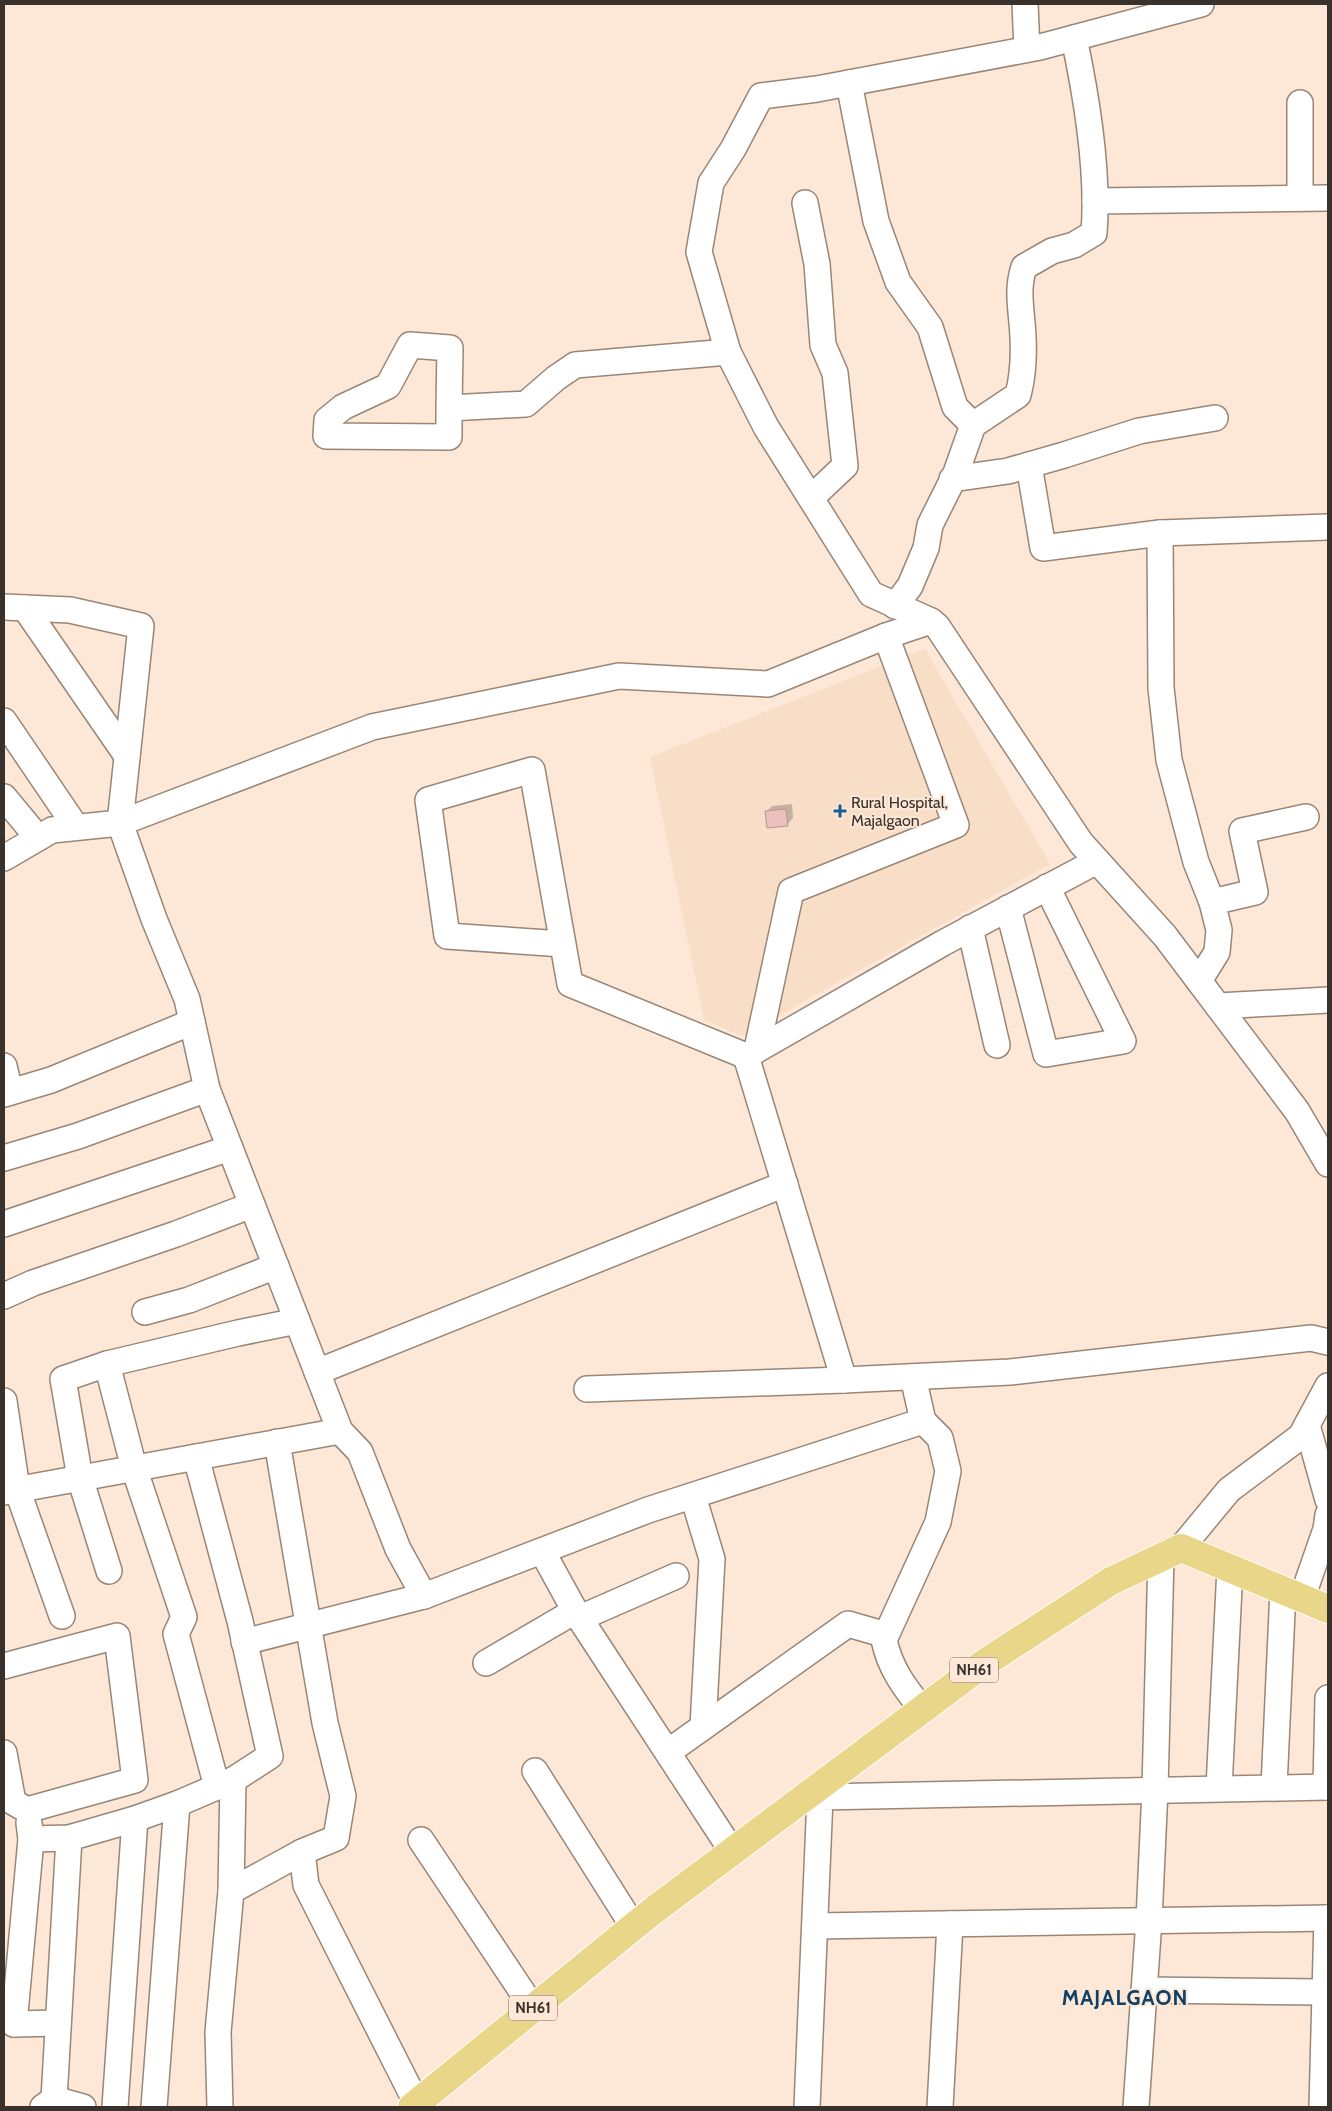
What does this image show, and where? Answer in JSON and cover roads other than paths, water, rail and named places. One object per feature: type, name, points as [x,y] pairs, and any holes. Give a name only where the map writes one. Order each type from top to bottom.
[{"type":"main road","points":[[1171,1552],[1230,1568],[1328,1609]]},
{"type":"main road","name":"NH61","points":[[414,2105],[633,1926],[983,1664],[1111,1581],[1171,1552]]},
{"type":"street","points":[[1025,4],[1027,49]]},
{"type":"street","points":[[1201,4],[1027,49],[849,83],[760,96],[733,148],[711,184],[699,252],[728,352],[766,427],[871,594],[931,621],[937,626],[1081,843],[1165,936],[1297,1111],[1328,1164]]},
{"type":"street","points":[[895,606],[910,586],[926,548],[930,525],[952,480],[973,425],[1018,395],[1023,375],[1019,283],[1024,267],[1052,251],[1074,245],[1094,234],[1095,177],[1085,99],[1074,38]]},
{"type":"street","points":[[849,83],[876,221],[898,282],[930,327],[955,407],[973,425]]},
{"type":"street","points":[[1300,103],[1300,198]]},
{"type":"street","points":[[1095,201],[1328,198]]},
{"type":"street","points":[[805,203],[817,264],[823,345],[835,373],[845,466],[811,498]]},
{"type":"street","points":[[410,345],[450,348],[449,408],[449,437],[326,436],[327,420],[343,407],[388,386],[410,345]]},
{"type":"street","points":[[449,408],[526,404],[575,364],[728,352]]},
{"type":"street","points":[[952,480],[1008,471],[1139,430],[1215,418]]},
{"type":"street","points":[[1029,465],[1043,548],[1160,533],[1328,527]]},
{"type":"street","points":[[1160,533],[1162,688],[1169,760],[1196,862],[1212,902],[1219,930],[1217,952],[1199,981]]},
{"type":"street","points":[[15,607],[70,610],[142,626],[120,823],[154,919],[187,999],[207,1089],[340,1431],[360,1452],[398,1549],[424,1596]]},
{"type":"street","points":[[15,607],[127,756]]},
{"type":"street","points":[[4,858],[52,830],[120,823],[372,727],[619,676],[768,684],[886,636],[931,621]]},
{"type":"street","points":[[844,1380],[785,1184],[752,1052],[791,891],[956,825],[886,636]]},
{"type":"street","points":[[4,721],[76,827]]},
{"type":"street","points":[[563,944],[447,936],[428,800],[532,770],[563,944],[570,984],[752,1052]]},
{"type":"street","points":[[4,797],[38,838]]},
{"type":"street","points":[[1212,902],[1255,892],[1242,831],[1306,817]]},
{"type":"street","points":[[752,1052],[970,928],[1097,861]]},
{"type":"street","points":[[1008,908],[1046,1054],[1123,1042],[1047,887]]},
{"type":"street","points":[[970,928],[997,1045]]},
{"type":"street","points":[[1218,1006],[1328,1000]]},
{"type":"street","points":[[4,1066],[7,1093],[51,1080],[192,1022]]},
{"type":"street","points":[[4,1158],[78,1136],[207,1089]]},
{"type":"street","points":[[4,1224],[230,1148]]},
{"type":"street","points":[[317,1372],[785,1184]]},
{"type":"street","points":[[4,1296],[33,1283],[176,1234],[252,1205]]},
{"type":"street","points":[[145,1312],[189,1300],[276,1266]]},
{"type":"street","points":[[109,1571],[80,1478],[63,1379],[108,1364],[297,1321]]},
{"type":"street","points":[[587,1388],[844,1380],[1010,1372],[1311,1338],[1328,1342]]},
{"type":"street","points":[[108,1364],[134,1468],[184,1617],[176,1634],[225,1783],[231,1892],[218,2032],[220,2107]]},
{"type":"street","points":[[913,1377],[923,1421],[940,1438],[948,1471],[938,1522],[884,1640],[888,1657],[901,1684],[922,1709]]},
{"type":"street","points":[[1136,2107],[1171,1552],[1229,1490],[1301,1436],[1328,1386]]},
{"type":"street","points":[[4,1400],[10,1490],[62,1616]]},
{"type":"street","points":[[244,1642],[424,1596],[648,1510],[923,1421]]},
{"type":"street","points":[[1307,1425],[1328,1500]]},
{"type":"street","points":[[10,1490],[340,1431]]},
{"type":"street","points":[[231,1892],[302,1852],[336,1838],[344,1796],[325,1723],[277,1442]]},
{"type":"street","points":[[31,1839],[68,1838],[135,1819],[177,1804],[225,1783],[270,1756],[244,1642],[196,1457]]},
{"type":"street","points":[[693,1496],[712,1559],[703,1727]]},
{"type":"street","points":[[1274,1787],[1292,1594],[1326,1530],[1328,1515]]},
{"type":"street","points":[[542,1551],[578,1614],[732,1851]]},
{"type":"street","points":[[1219,1788],[1230,1568]]},
{"type":"street","points":[[486,1663],[578,1614],[676,1576]]},
{"type":"street","points":[[668,1752],[848,1624],[886,1635]]},
{"type":"street","points":[[6,1658],[117,1636],[135,1780],[14,1806]]},
{"type":"street","points":[[807,2107],[820,1797],[1327,1787],[1328,1698]]},
{"type":"street","points":[[4,1753],[14,1806],[31,1839],[9,2019],[58,2023]]},
{"type":"street","points":[[536,1771],[633,1926]]},
{"type":"street","points":[[154,2107],[177,1804]]},
{"type":"street","points":[[116,2107],[135,1819]]},
{"type":"street","points":[[68,1838],[58,2023],[48,2103],[83,2107]]},
{"type":"street","points":[[421,1840],[533,2008]]},
{"type":"street","points":[[302,1852],[306,1885],[414,2105]]},
{"type":"street","points":[[815,1926],[1328,1918],[1322,2107]]},
{"type":"street","points":[[940,2107],[950,1924]]},
{"type":"street","points":[[1144,1990],[1325,1992]]},
{"type":"place","name":"Rural Hospital, Majalgaon","points":[[840,811]]},
{"type":"district","name":"MAJALGAON","points":[[1125,1998]]}]
